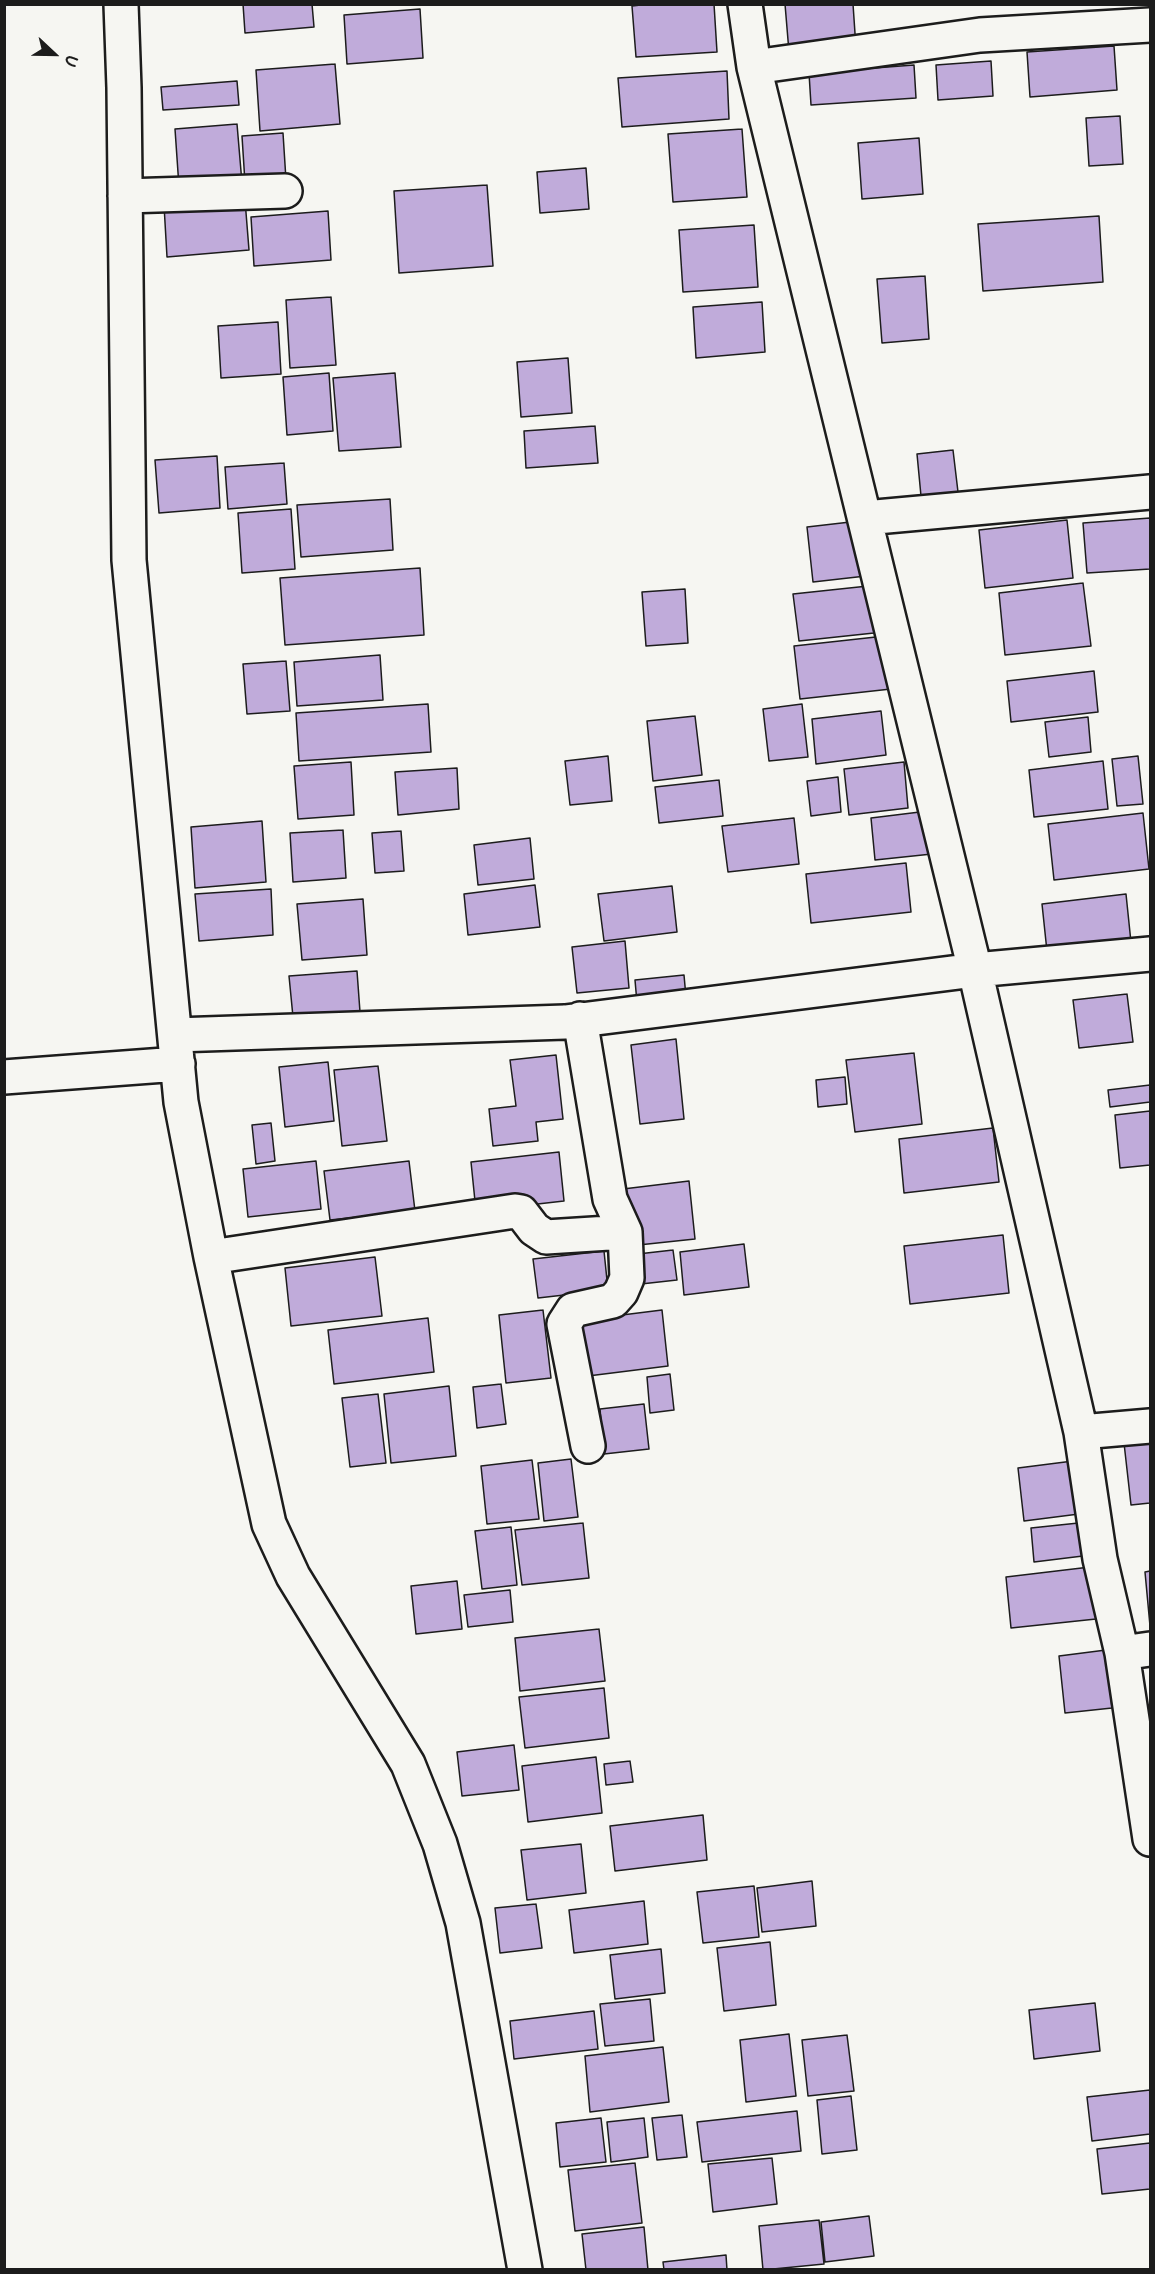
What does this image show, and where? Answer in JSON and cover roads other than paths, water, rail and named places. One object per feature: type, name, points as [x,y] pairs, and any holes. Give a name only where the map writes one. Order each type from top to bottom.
[{"type":"street","points":[[121,4],[129,560],[181,1102],[211,1257],[269,1524],[293,1576],[408,1764],[440,1844],[463,1923],[525,2270]]},
{"type":"street","points":[[745,4],[754,67],[975,970],[1081,1432],[1100,1559],[1136,1651],[1150,1839]]},
{"type":"street","points":[[754,67],[980,35],[1150,25]]},
{"type":"street","points":[[125,196],[285,191]]},
{"type":"street","points":[[866,518],[1150,492]]},
{"type":"street","points":[[4,1077],[176,1049],[565,1022],[975,970],[1150,954]]},
{"type":"street","points":[[580,1019],[610,1199],[625,1232],[627,1278],[621,1293],[613,1300],[573,1310],[564,1324],[588,1446]]},
{"type":"street","points":[[211,1257],[515,1211],[521,1212],[534,1229],[546,1237],[625,1232]]},
{"type":"street","points":[[1081,1432],[1150,1426]]}]
